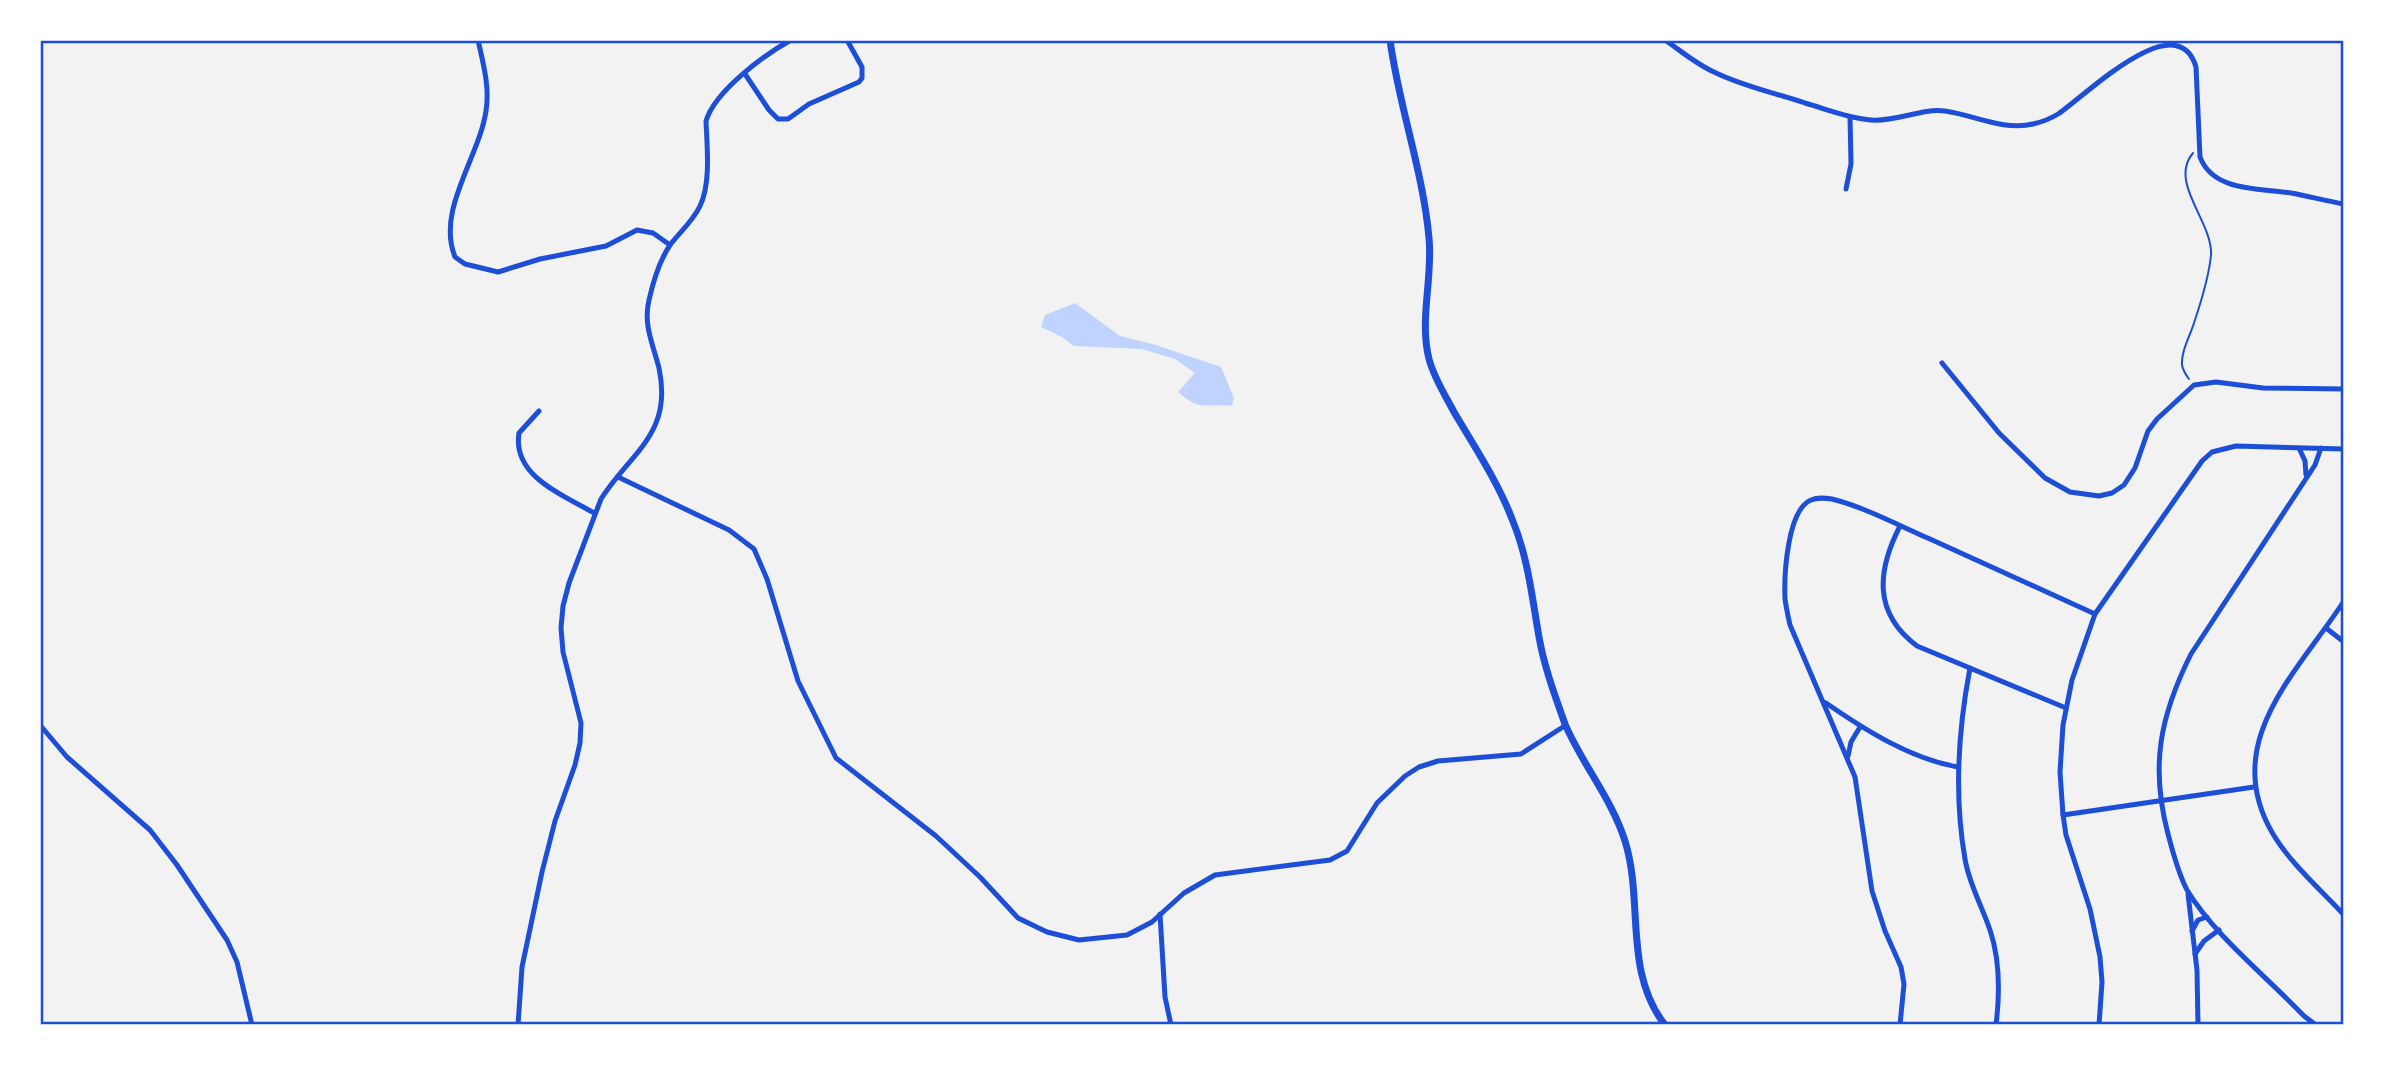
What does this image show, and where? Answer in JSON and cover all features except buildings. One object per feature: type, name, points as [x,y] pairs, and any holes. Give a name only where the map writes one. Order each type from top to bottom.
[{"type":"street","points":[[478,40],[486,81],[486,111],[451,216],[450,238],[455,257],[465,264],[498,272],[540,259],[606,246],[637,230],[653,233],[670,245]]},
{"type":"street","points":[[518,1025],[522,967],[555,821],[580,743],[580,723],[566,673],[561,628],[569,583],[594,513],[609,487],[641,450],[658,418],[660,382],[646,316],[654,281],[670,245],[700,206],[705,188],[706,121],[709,113],[713,105],[745,74],[791,40]]},
{"type":"street","points":[[745,74],[769,110],[778,119],[788,119],[808,104],[859,82],[862,78],[862,67],[847,40]]},
{"type":"street","points":[[1390,40],[1425,206],[1430,267],[1426,322],[1430,360],[1441,388],[1512,517],[1531,582],[1547,667],[1566,725],[1616,816],[1627,845],[1642,976],[1647,995],[1665,1025]]},
{"type":"street","points":[[1665,40],[1715,73],[1850,117],[1892,120],[1939,111],[1993,123],[2030,125],[2058,114],[2132,59],[2154,48],[2181,47],[2191,55],[2196,67],[2199,147],[2204,166],[2221,180],[2248,188],[2344,204]]},
{"type":"street","points":[[1846,189],[1851,164],[1850,117]]},
{"type":"street","points":[[1942,363],[1998,433],[2032,466],[2058,487],[2084,495],[2106,495],[2124,485],[2135,468],[2148,432],[2157,419],[2194,385],[2216,382],[2263,388],[2344,389]]},
{"type":"street","points":[[539,411],[519,433],[518,453],[534,475],[594,513]]},
{"type":"street","points":[[2099,1025],[2102,982],[2100,957],[2090,909],[2066,835],[2060,746],[2072,680],[2095,614],[2202,461],[2212,452],[2221,448],[2253,445],[2344,449]]},
{"type":"street","points":[[2299,448],[2305,461],[2306,476]]},
{"type":"street","points":[[2316,1025],[2219,930],[2188,890],[2175,861],[2159,800],[2159,751],[2161,732],[2175,686],[2191,654],[2315,465],[2321,448]]},
{"type":"street","points":[[618,477],[729,530],[754,549],[767,579],[798,681],[835,758],[936,836],[980,877],[1018,918],[1047,932],[1079,940],[1127,935],[1142,929],[1191,888],[1216,876],[1317,863],[1342,855],[1354,844],[1377,803],[1405,776],[1419,767],[1448,760],[1521,754],[1566,725]]},
{"type":"street","points":[[1900,1025],[1904,984],[1901,967],[1885,932],[1872,891],[1863,817],[1848,757],[1790,625],[1785,602],[1784,574],[1788,545],[1797,516],[1810,500],[1833,500],[1900,526],[2095,614]]},
{"type":"street","points":[[1900,526],[1891,545],[1883,579],[1884,599],[1889,615],[1904,636],[1917,646],[2066,708]]},
{"type":"street","points":[[2344,601],[2284,685],[2266,717],[2256,756],[2254,787],[2273,834],[2299,867],[2344,915]]},
{"type":"street","points":[[2326,628],[2344,642]]},
{"type":"street","points":[[1970,668],[1962,711],[1958,766],[1965,860],[1970,882],[1990,930],[1997,962],[1999,1003],[1996,1025]]},
{"type":"street","points":[[1824,702],[1860,727],[1941,764],[1958,766]]},
{"type":"street","points":[[1835,727],[1846,717]]},
{"type":"street","points":[[40,725],[67,757],[150,830],[177,865],[227,940],[237,962],[252,1025]]},
{"type":"street","points":[[1848,757],[1851,742],[1860,727]]},
{"type":"street","points":[[2063,815],[2254,787]]},
{"type":"street","points":[[2188,890],[2195,954],[2198,1025]]},
{"type":"street","points":[[1160,914],[1165,997],[1171,1025]]},
{"type":"street","points":[[2192,931],[2198,920],[2207,916]]},
{"type":"street","points":[[2195,954],[2204,942],[2219,930]]},
{"type":"street","points":[[2300,1024],[2304,1016]]},
{"type":"path","points":[[2194,385],[2183,369],[2183,355],[2196,319],[2211,253],[2207,230],[2189,191],[2185,175],[2188,160],[2199,147]]},
{"type":"water","points":[[1075,303],[1120,336],[1221,367],[1234,398],[1232,406],[1198,404],[1178,392],[1195,373],[1175,359],[1142,349],[1074,346],[1041,327],[1045,315]]}]
